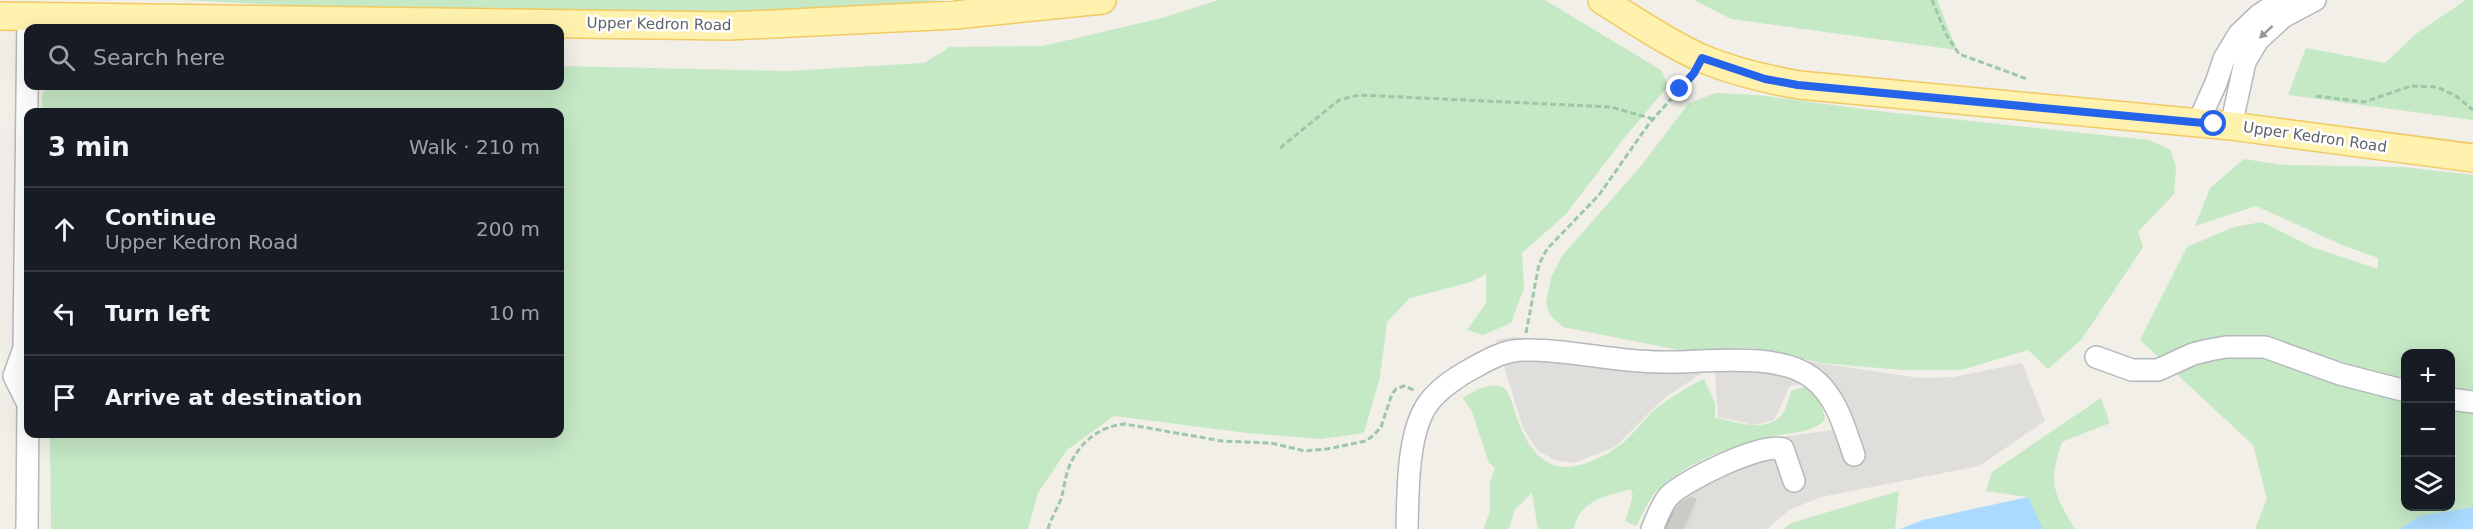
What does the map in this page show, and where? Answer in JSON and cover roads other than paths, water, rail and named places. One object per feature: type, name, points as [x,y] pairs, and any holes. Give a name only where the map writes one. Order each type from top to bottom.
[{"type":"main road","name":"Upper Kedron Road","points":[[0,16],[730,26],[955,15],[1102,0]]},
{"type":"main road","name":"Upper Kedron Road","points":[[1602,0],[1670,42],[1702,58],[1765,79],[1798,85],[2231,126],[2473,159]]},
{"type":"street","points":[[2198,123],[2224,59],[2239,34],[2259,15],[2282,0]]},
{"type":"street","points":[[2231,126],[2245,62],[2258,40],[2283,16],[2315,0]]},
{"type":"street","points":[[28,16],[28,24]]},
{"type":"street","points":[[27,90],[27,108]]},
{"type":"street","points":[[2096,357],[2132,370],[2158,370],[2193,354],[2209,350],[2235,346],[2265,347],[2340,374],[2401,390]]},
{"type":"street","points":[[24,348],[7,375],[24,398]]},
{"type":"street","points":[[1407,529],[1415,435],[1428,403],[1450,384],[1488,359],[1504,353],[1523,350],[1595,355],[1649,362],[1769,361],[1797,368],[1812,377],[1832,400],[1839,412],[1854,455]]},
{"type":"street","points":[[2455,400],[2473,402]]},
{"type":"street","points":[[27,529],[28,438]]},
{"type":"street","points":[[1652,529],[1662,506],[1681,488],[1701,474],[1758,452],[1771,448],[1783,449],[1794,481]]},
{"type":"water","points":[[2028,497],[2043,529],[1900,529],[1923,520]]},
{"type":"water","points":[[2473,507],[2473,529],[2400,529],[2420,516]]}]
